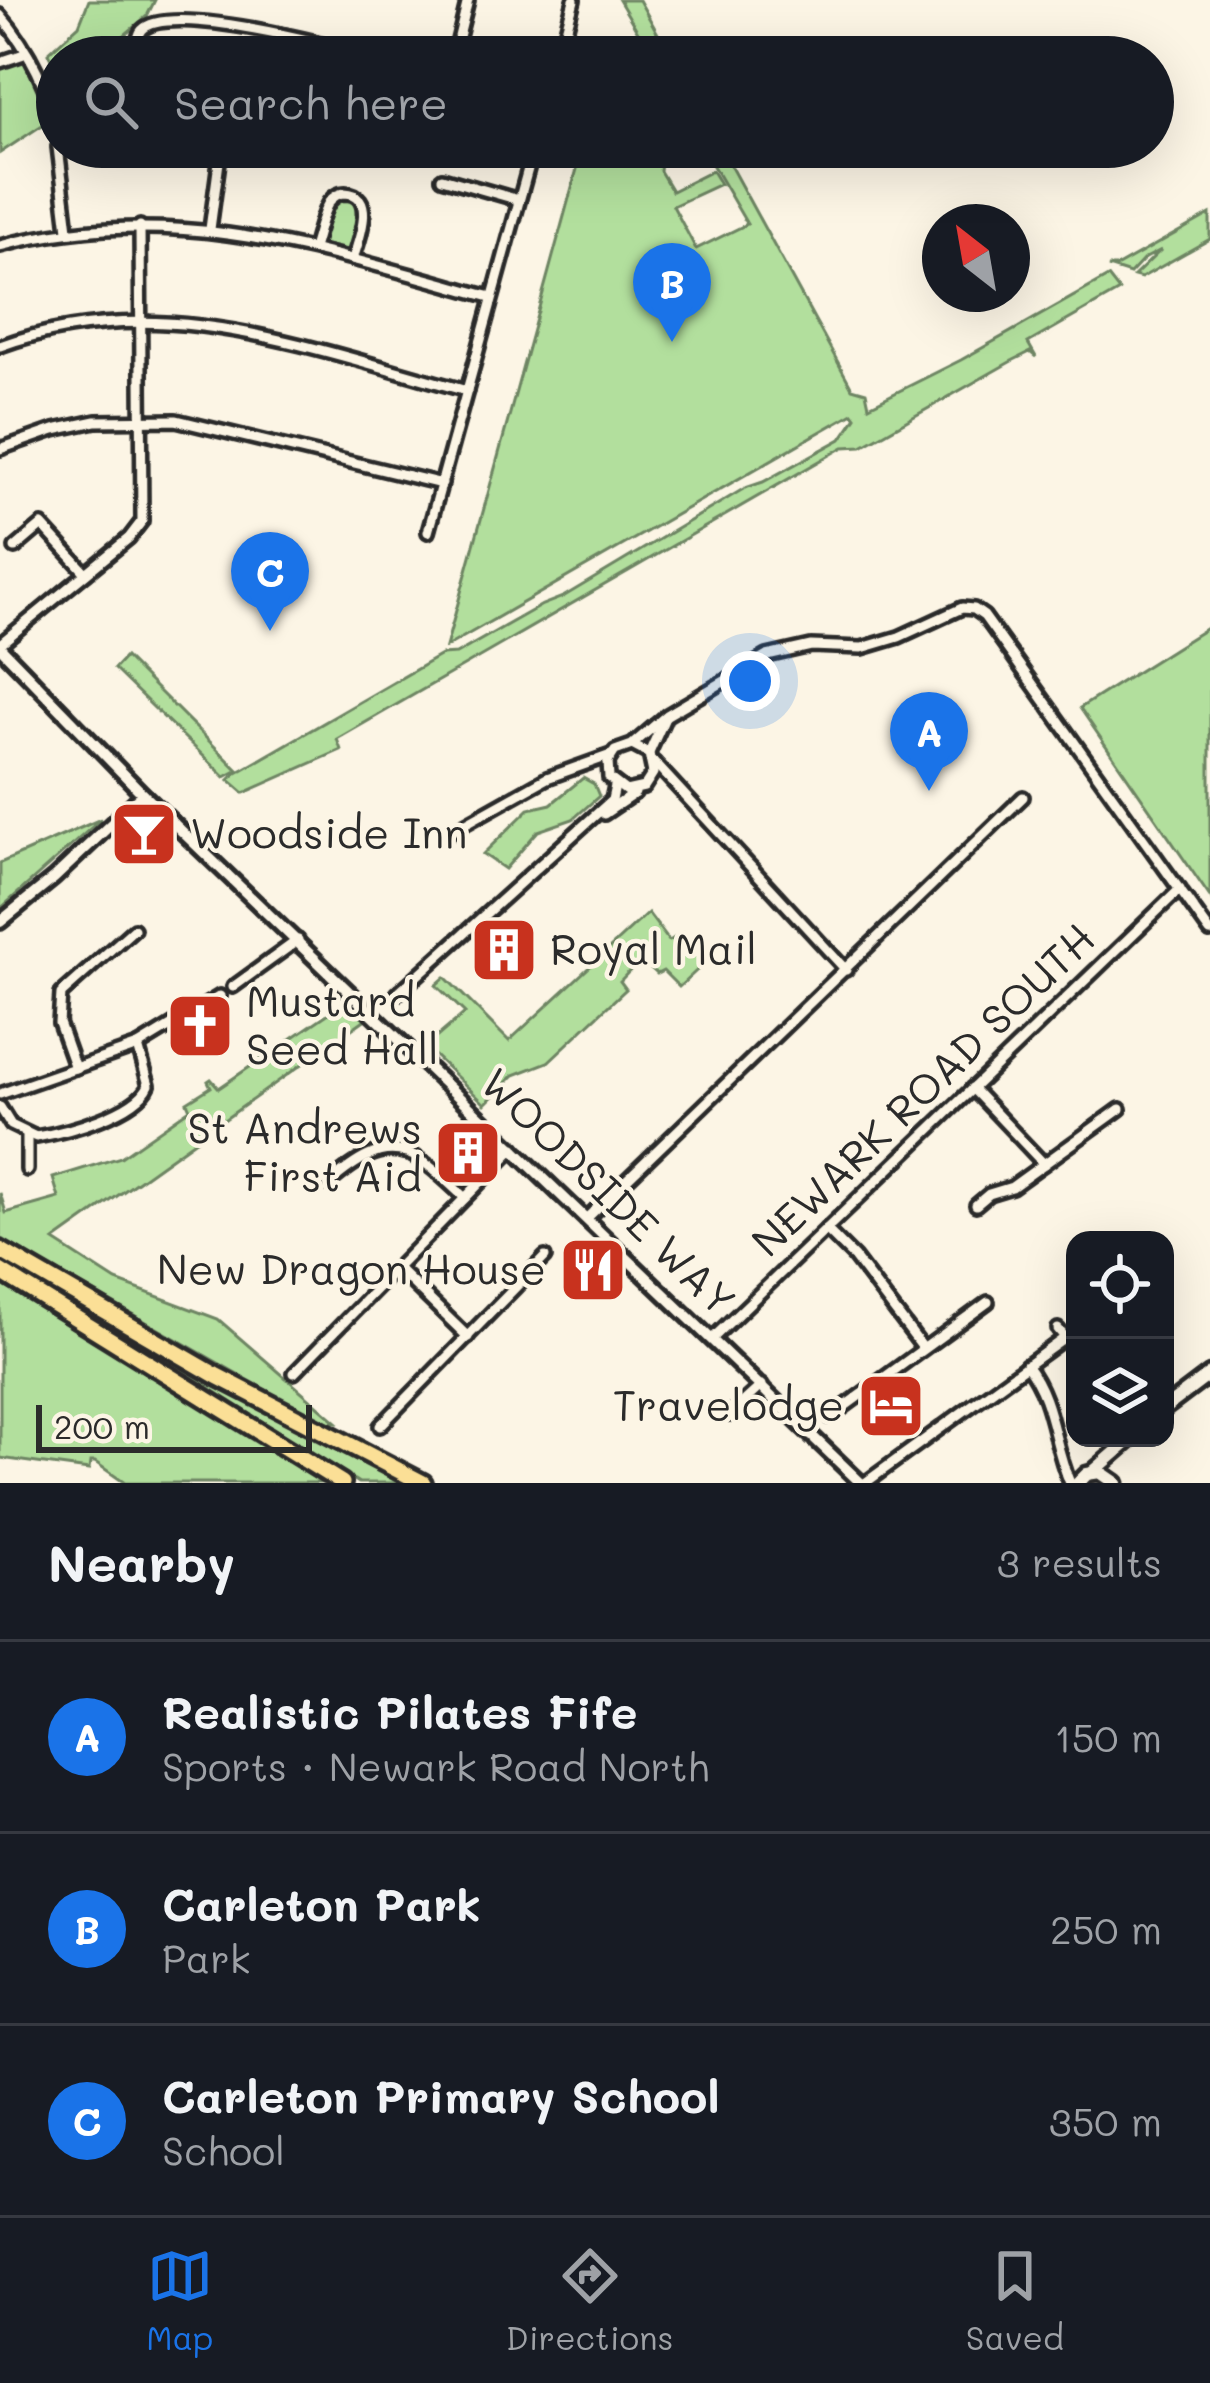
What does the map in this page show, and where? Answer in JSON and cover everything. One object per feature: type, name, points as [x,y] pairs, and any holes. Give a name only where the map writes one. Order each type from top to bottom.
[{"type":"highway","points":[[0,1250],[288,1415],[423,1483]]},
{"type":"highway","points":[[0,1271],[342,1483]]},
{"type":"main road","points":[[1174,1401],[1210,1374]]},
{"type":"main road","points":[[1082,1478],[1122,1447]]},
{"type":"main road","points":[[1082,1478],[1115,1481],[1113,1470],[1125,1447]]},
{"type":"street","points":[[459,36],[468,0]]},
{"type":"street","points":[[565,36],[574,0]]},
{"type":"street","points":[[0,15],[27,52],[36,74]]},
{"type":"street","points":[[140,36],[153,23],[189,20],[294,36]]},
{"type":"street","points":[[0,62],[27,52]]},
{"type":"street","points":[[61,168],[68,230]]},
{"type":"street","points":[[210,229],[218,168]]},
{"type":"street","points":[[428,532],[528,168]]},
{"type":"street","points":[[442,178],[519,200]]},
{"type":"street","points":[[313,248],[330,201],[339,194],[350,194],[360,200],[364,211],[353,259]]},
{"type":"street","points":[[0,645],[142,521],[140,226]]},
{"type":"street","points":[[0,246],[68,230],[210,229],[313,248],[491,297]]},
{"type":"street","points":[[0,346],[65,328],[197,322],[467,391]]},
{"type":"street","points":[[0,449],[78,424],[143,418],[212,425],[442,484]]},
{"type":"street","points":[[16,548],[42,525],[86,573]]},
{"type":"street","points":[[446,835],[568,769],[632,745],[667,715],[781,650],[862,648],[962,608],[978,610],[1210,932]]},
{"type":"street","name":"WOODSIDE WAY","points":[[0,645],[143,794],[863,1483]]},
{"type":"street","points":[[578,831],[643,787],[653,773],[651,758],[667,715]]},
{"type":"street","points":[[632,745],[651,758],[846,970]]},
{"type":"street","points":[[397,994],[612,800],[611,755]]},
{"type":"street","points":[[568,769],[594,771],[626,791],[664,785],[681,793]]},
{"type":"street","points":[[0,922],[143,794]]},
{"type":"street","points":[[588,1217],[1023,797]]},
{"type":"street","name":"NEWARK ROAD SOUTH","points":[[712,1339],[1180,889]]},
{"type":"street","points":[[75,1068],[59,1023],[61,994],[134,929]]},
{"type":"street","points":[[233,987],[298,940]]},
{"type":"street","points":[[0,1094],[138,1046],[220,996]]},
{"type":"street","points":[[0,1107],[7,1129],[26,1136],[56,1132],[125,1108],[142,1098],[150,1078],[138,1046]]},
{"type":"street","points":[[972,1088],[1044,1164]]},
{"type":"street","points":[[976,1205],[989,1194],[1012,1186],[1120,1109]]},
{"type":"street","points":[[26,1136],[27,1170]]},
{"type":"street","points":[[294,1372],[514,1148]]},
{"type":"street","points":[[328,1184],[357,1158],[377,1150],[401,1150],[435,1170],[465,1198]]},
{"type":"street","points":[[826,1229],[852,1254],[923,1348]]},
{"type":"street","points":[[380,1426],[545,1257]]},
{"type":"street","points":[[397,1268],[468,1337]]},
{"type":"street","points":[[830,1417],[988,1302]]},
{"type":"street","points":[[863,1483],[1026,1365],[1062,1333],[1067,1339]]},
{"type":"street","points":[[1026,1365],[1048,1400],[1058,1452],[1082,1478]]},
{"type":"street","points":[[729,1415],[762,1385]]},
{"type":"street","points":[[908,1452],[917,1464]]},
{"type":"street","points":[[1058,1452],[1082,1478]]},
{"type":"green space","points":[[89,0],[155,0],[147,16],[124,36],[67,36],[79,25]]},
{"type":"green space","points":[[619,0],[639,0],[659,36],[640,36]]},
{"type":"green space","points":[[27,53],[36,76],[36,129],[0,153],[0,62]]},
{"type":"green space","points":[[577,168],[660,168],[672,191],[712,171],[720,184],[673,206],[696,249],[747,224],[714,168],[732,168],[852,388],[866,392],[869,406],[1108,277],[1119,291],[1028,343],[1036,357],[1030,352],[862,446],[844,447],[337,739],[341,750],[244,793],[229,780],[441,655],[456,654],[563,597],[745,488],[841,439],[856,417],[853,413],[446,647]]},
{"type":"green space","points":[[341,199],[354,201],[361,213],[352,252],[319,243],[330,211]]},
{"type":"green space","points":[[1210,214],[1210,239],[1141,278],[1134,276],[1161,250],[1130,274],[1108,267],[1116,267]]},
{"type":"green space","points":[[1210,626],[1210,897],[1080,708]]},
{"type":"green space","points":[[125,657],[238,770],[225,777],[114,669]]},
{"type":"green space","points":[[583,778],[594,784],[599,796],[573,819],[538,831],[505,869],[483,854],[529,809],[551,804]]},
{"type":"green space","points":[[101,819],[0,909],[0,863]]},
{"type":"green space","points":[[648,913],[669,941],[683,933],[709,959],[679,987],[641,959],[620,981],[626,989],[548,1062],[514,1075],[485,1104],[431,1052],[431,1042],[465,1013],[436,985],[445,977],[509,1041]]},
{"type":"green space","points":[[348,1000],[367,1018],[54,1241],[116,1281],[218,1319],[337,1422],[324,1423],[0,1239],[0,1193],[6,1213],[59,1198],[53,1178],[121,1157],[190,1109],[187,1102],[211,1087],[208,1081],[219,1088]]},
{"type":"green space","points":[[0,1277],[327,1483],[125,1483],[95,1462],[90,1462],[89,1470],[0,1458]]},
{"type":"green space","points":[[131,1338],[414,1483],[359,1483]]},
{"type":"place","name":"Carleton Park","points":[[672,342]]},
{"type":"place","name":"Carleton Primary School","points":[[270,631]]},
{"type":"place","name":"Realistic Pilates Fife","points":[[929,791]]},
{"type":"place","name":"Woodside Inn","points":[[144,834]]},
{"type":"place","name":"Royal Mail","points":[[504,950]]},
{"type":"place","name":"Mustard Seed Hall","points":[[200,1026]]},
{"type":"place","name":"St Andrews First Aid","points":[[468,1153]]},
{"type":"place","name":"New Dragon House","points":[[593,1270]]},
{"type":"place","name":"Travelodge","points":[[891,1406]]}]
